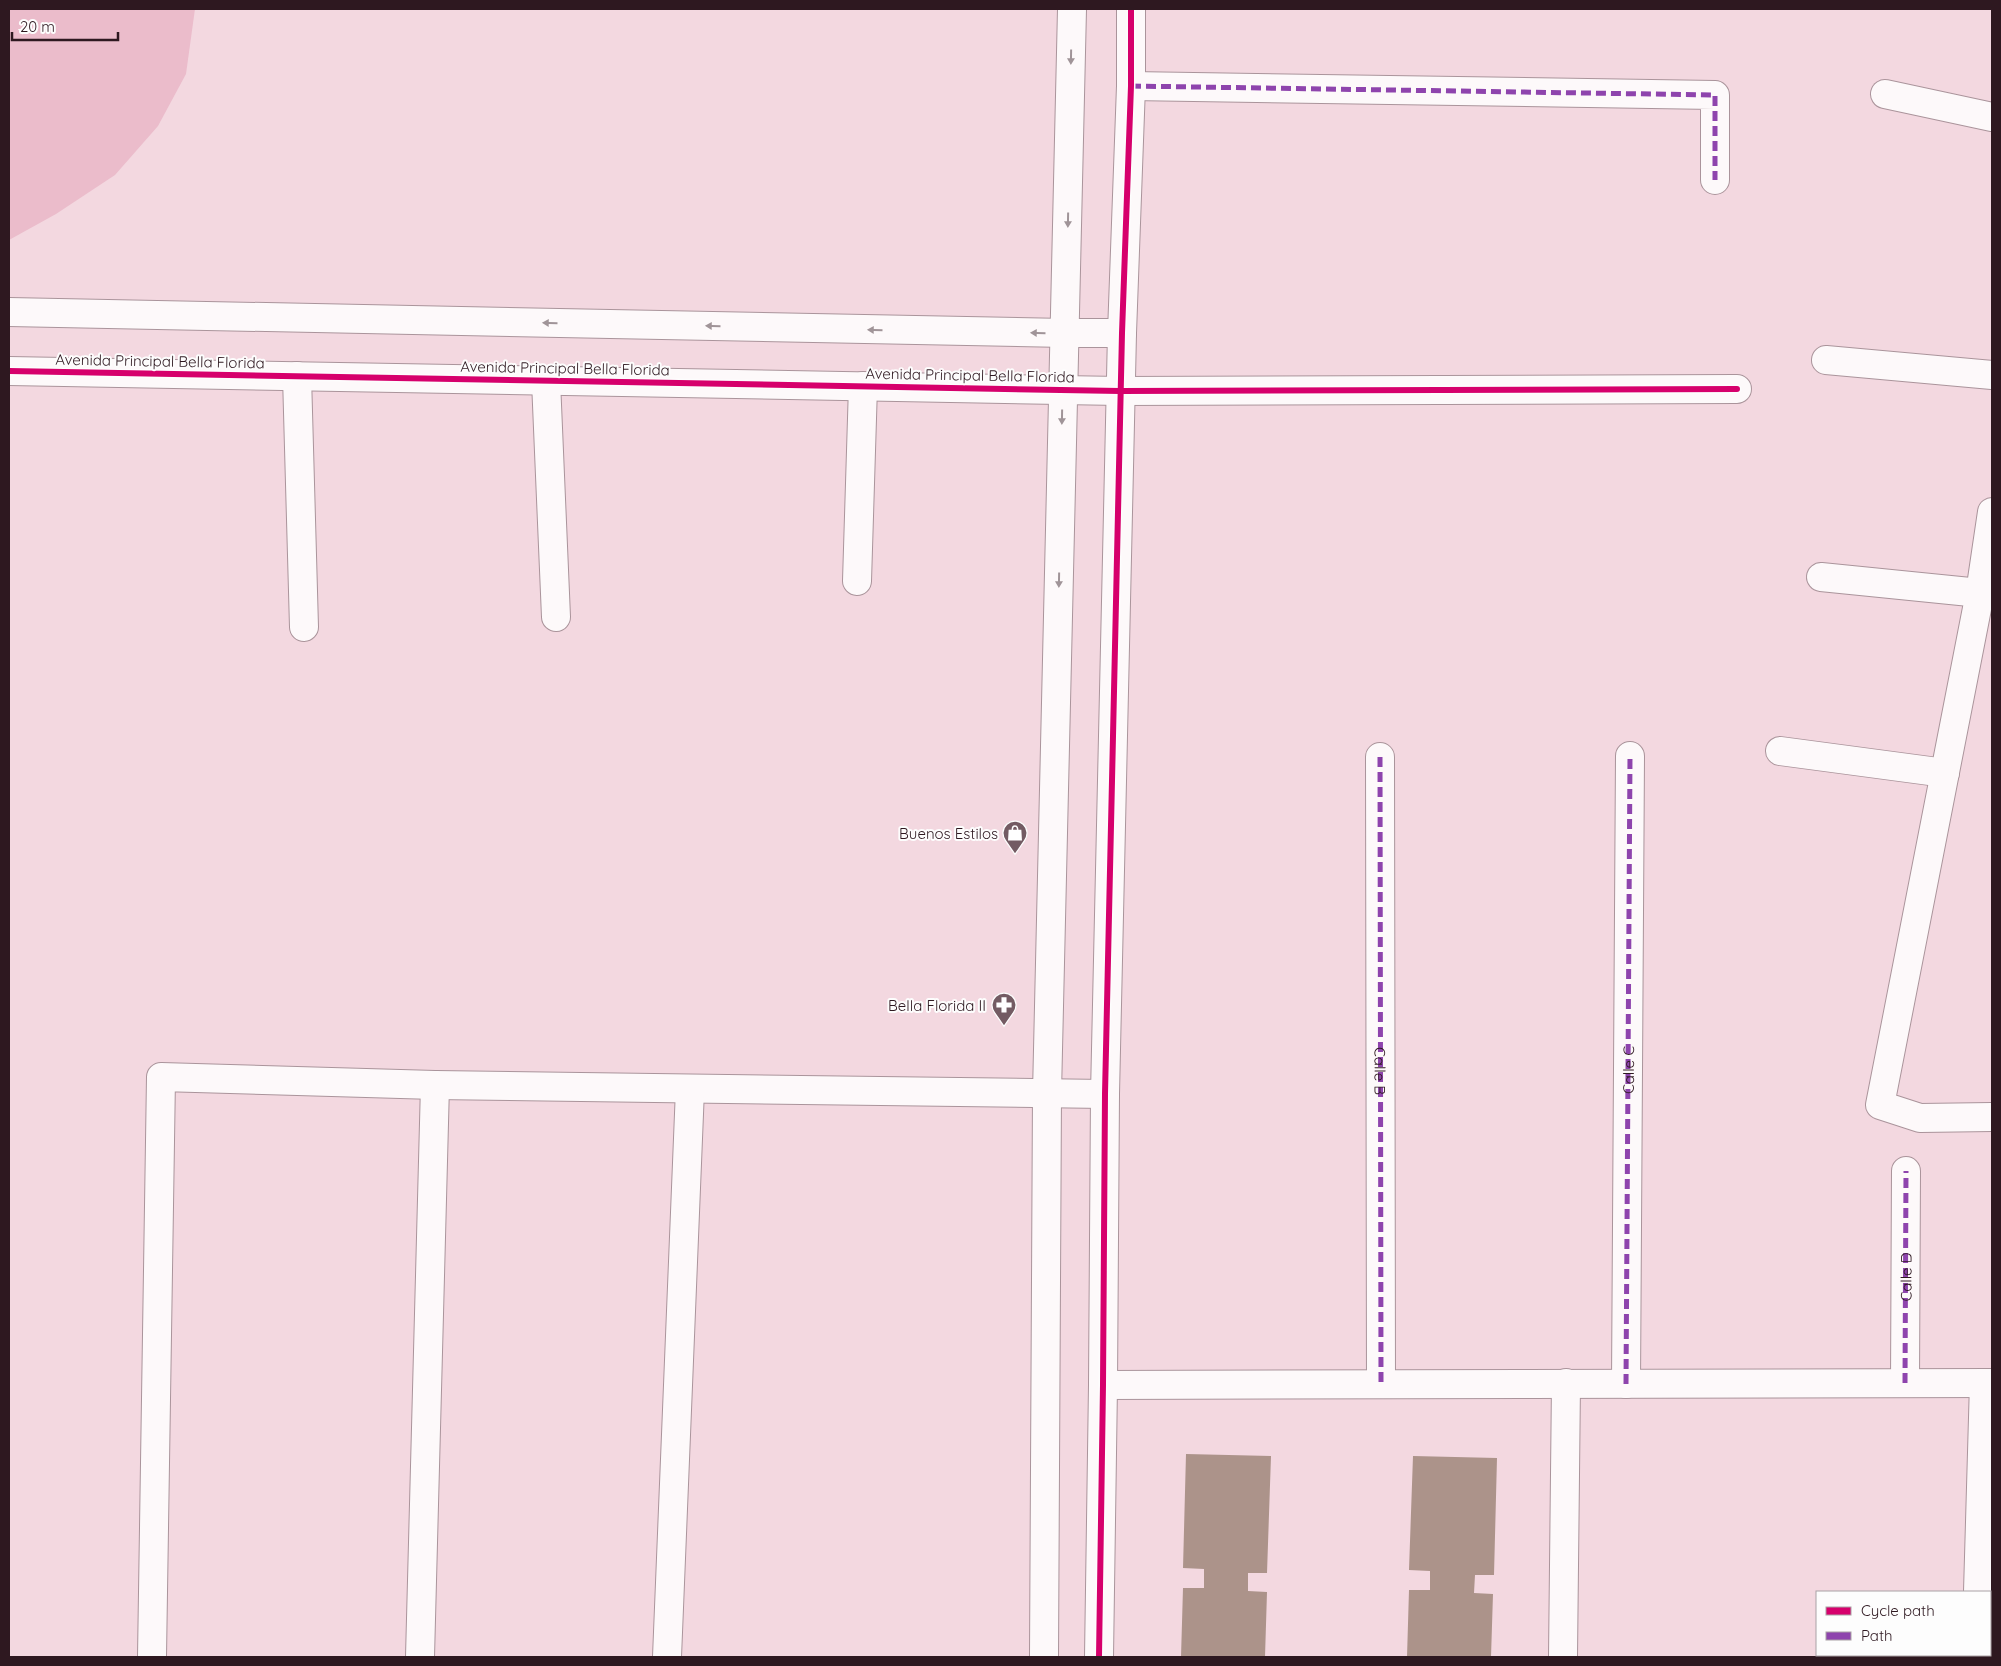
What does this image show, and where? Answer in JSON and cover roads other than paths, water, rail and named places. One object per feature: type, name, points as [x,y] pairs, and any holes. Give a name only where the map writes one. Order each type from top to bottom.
[{"type":"street","points":[[1044,1657],[1047,1093],[1072,9]]},
{"type":"street","points":[[1099,1657],[1105,1094],[1120,391],[1131,86],[1131,9]]},
{"type":"street","points":[[1131,86],[1714,95],[1714,180]]},
{"type":"street","points":[[1885,94],[1992,117]]},
{"type":"street","points":[[9,312],[1066,334],[1122,333]]},
{"type":"street","points":[[1826,360],[1992,374]]},
{"type":"street","name":"Avenida Principal Bella Florida","points":[[9,371],[1120,391],[1737,389]]},
{"type":"street","points":[[296,376],[304,627]]},
{"type":"street","points":[[546,381],[556,617]]},
{"type":"street","points":[[857,581],[863,386]]},
{"type":"street","points":[[1992,512],[1980,594],[1880,1105],[1920,1118],[1992,1118]]},
{"type":"street","points":[[1821,577],[1980,594]]},
{"type":"street","points":[[1780,751],[1945,773]]},
{"type":"street","name":"Calle C","points":[[1626,1384],[1630,756]]},
{"type":"street","name":"Calle B","points":[[1380,757],[1381,1384]]},
{"type":"street","points":[[152,1657],[161,1077],[435,1085],[1105,1094]]},
{"type":"street","points":[[420,1657],[435,1085]]},
{"type":"street","points":[[667,1657],[690,1089]]},
{"type":"street","name":"Calle D","points":[[1905,1383],[1906,1171]]},
{"type":"street","points":[[1563,1657],[1566,1383]]},
{"type":"street","points":[[1103,1385],[1988,1383],[1978,1591]]},
{"type":"place","name":"Buenos Estilos","points":[[1015,854]]},
{"type":"place","name":"Bella Florida II","points":[[1004,1026]]}]
